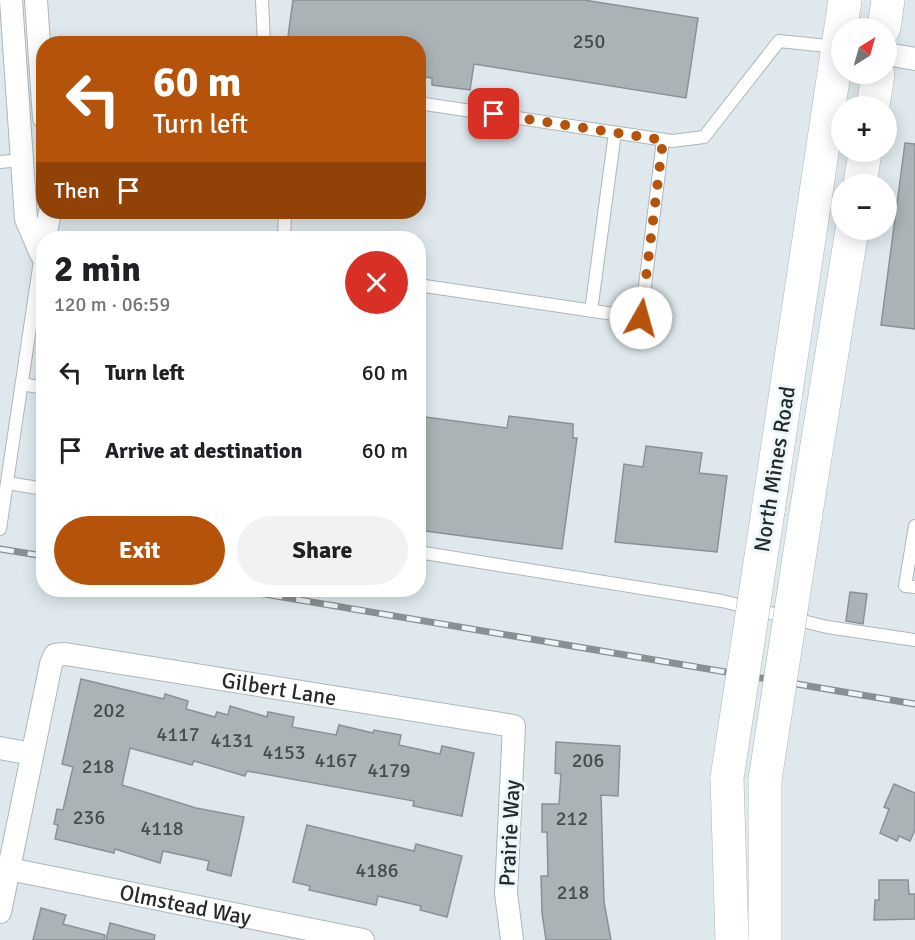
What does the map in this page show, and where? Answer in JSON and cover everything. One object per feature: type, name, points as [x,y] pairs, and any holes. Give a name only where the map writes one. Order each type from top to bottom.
[{"type":"main road","name":"North Mines Road","points":[[843,18],[845,0]]},
{"type":"main road","points":[[885,18],[888,0]]},
{"type":"main road","name":"North Mines Road","points":[[732,940],[727,778],[834,84]]},
{"type":"main road","name":"North Mines Road","points":[[765,940],[765,780],[850,240]]},
{"type":"street","points":[[11,0],[11,161],[27,219],[36,234]]},
{"type":"street","points":[[36,0],[38,36]]},
{"type":"street","points":[[897,56],[915,59]]},
{"type":"street","name":"Gilbert Lane","points":[[32,754],[51,664],[55,655],[64,654],[514,726]]},
{"type":"street","name":"Prairie Way","points":[[512,940],[506,894],[514,726]]},
{"type":"street","points":[[0,748],[32,754],[0,912]]},
{"type":"street","name":"Olmstead Way","points":[[9,869],[363,940]]},
{"type":"lane","points":[[262,0],[264,36]]},
{"type":"lane","points":[[426,104],[663,140],[704,137],[779,41],[831,46]]},
{"type":"lane","points":[[591,311],[615,133]]},
{"type":"lane","points":[[426,286],[641,318],[663,140]]},
{"type":"lane","points":[[0,529],[22,384],[36,321]]},
{"type":"lane","points":[[22,384],[36,387]]},
{"type":"lane","points":[[8,483],[36,488]]},
{"type":"lane","points":[[915,526],[905,586],[915,587]]},
{"type":"lane","points":[[426,553],[722,601],[827,627],[915,640]]},
{"type":"building","points":[[293,0],[584,0],[698,18],[686,98],[474,64],[470,90],[432,85],[432,78],[426,77],[426,36],[288,36]]},
{"type":"building","points":[[905,143],[915,144],[915,329],[881,325],[892,240],[897,240],[897,204]]},
{"type":"building","points":[[509,416],[573,424],[573,438],[577,438],[562,549],[426,531],[426,417],[507,428]]},
{"type":"building","points":[[646,446],[702,453],[699,473],[727,476],[717,552],[615,542],[624,464],[643,467]]},
{"type":"building","points":[[850,592],[867,594],[863,624],[846,621]]},
{"type":"building","points":[[81,679],[164,699],[165,694],[188,701],[186,709],[215,717],[217,712],[228,715],[230,706],[267,717],[268,712],[294,717],[292,727],[336,735],[339,725],[373,733],[374,730],[401,735],[399,745],[440,754],[442,746],[474,753],[462,816],[413,806],[414,801],[247,771],[245,776],[194,761],[192,765],[130,748],[122,785],[196,808],[244,817],[231,876],[207,870],[209,861],[163,851],[160,863],[115,849],[114,853],[55,839],[58,825],[54,824],[57,809],[63,810],[73,767],[62,764]]},
{"type":"building","points":[[556,742],[620,746],[618,796],[601,795],[604,902],[611,940],[546,940],[542,913],[541,876],[548,876],[547,832],[542,832],[542,804],[559,804],[561,774],[555,773]]},
{"type":"building","points":[[894,784],[915,793],[915,830],[910,841],[899,836],[897,841],[880,833],[889,809],[884,807]]},
{"type":"building","points":[[307,825],[414,851],[416,844],[462,856],[447,917],[420,910],[421,906],[378,896],[376,905],[309,890],[310,886],[293,882]]},
{"type":"building","points":[[879,880],[908,880],[909,894],[915,894],[915,919],[874,920],[875,900],[879,900]]},
{"type":"building","points":[[41,908],[66,915],[63,924],[105,935],[104,940],[33,940]]},
{"type":"building","points":[[110,923],[155,935],[154,940],[106,940]]},
{"type":"railway","points":[[0,549],[36,555]]},
{"type":"railway","points":[[282,597],[915,704]]},
{"type":"route","points":[[494,114],[663,140],[641,318]]}]
